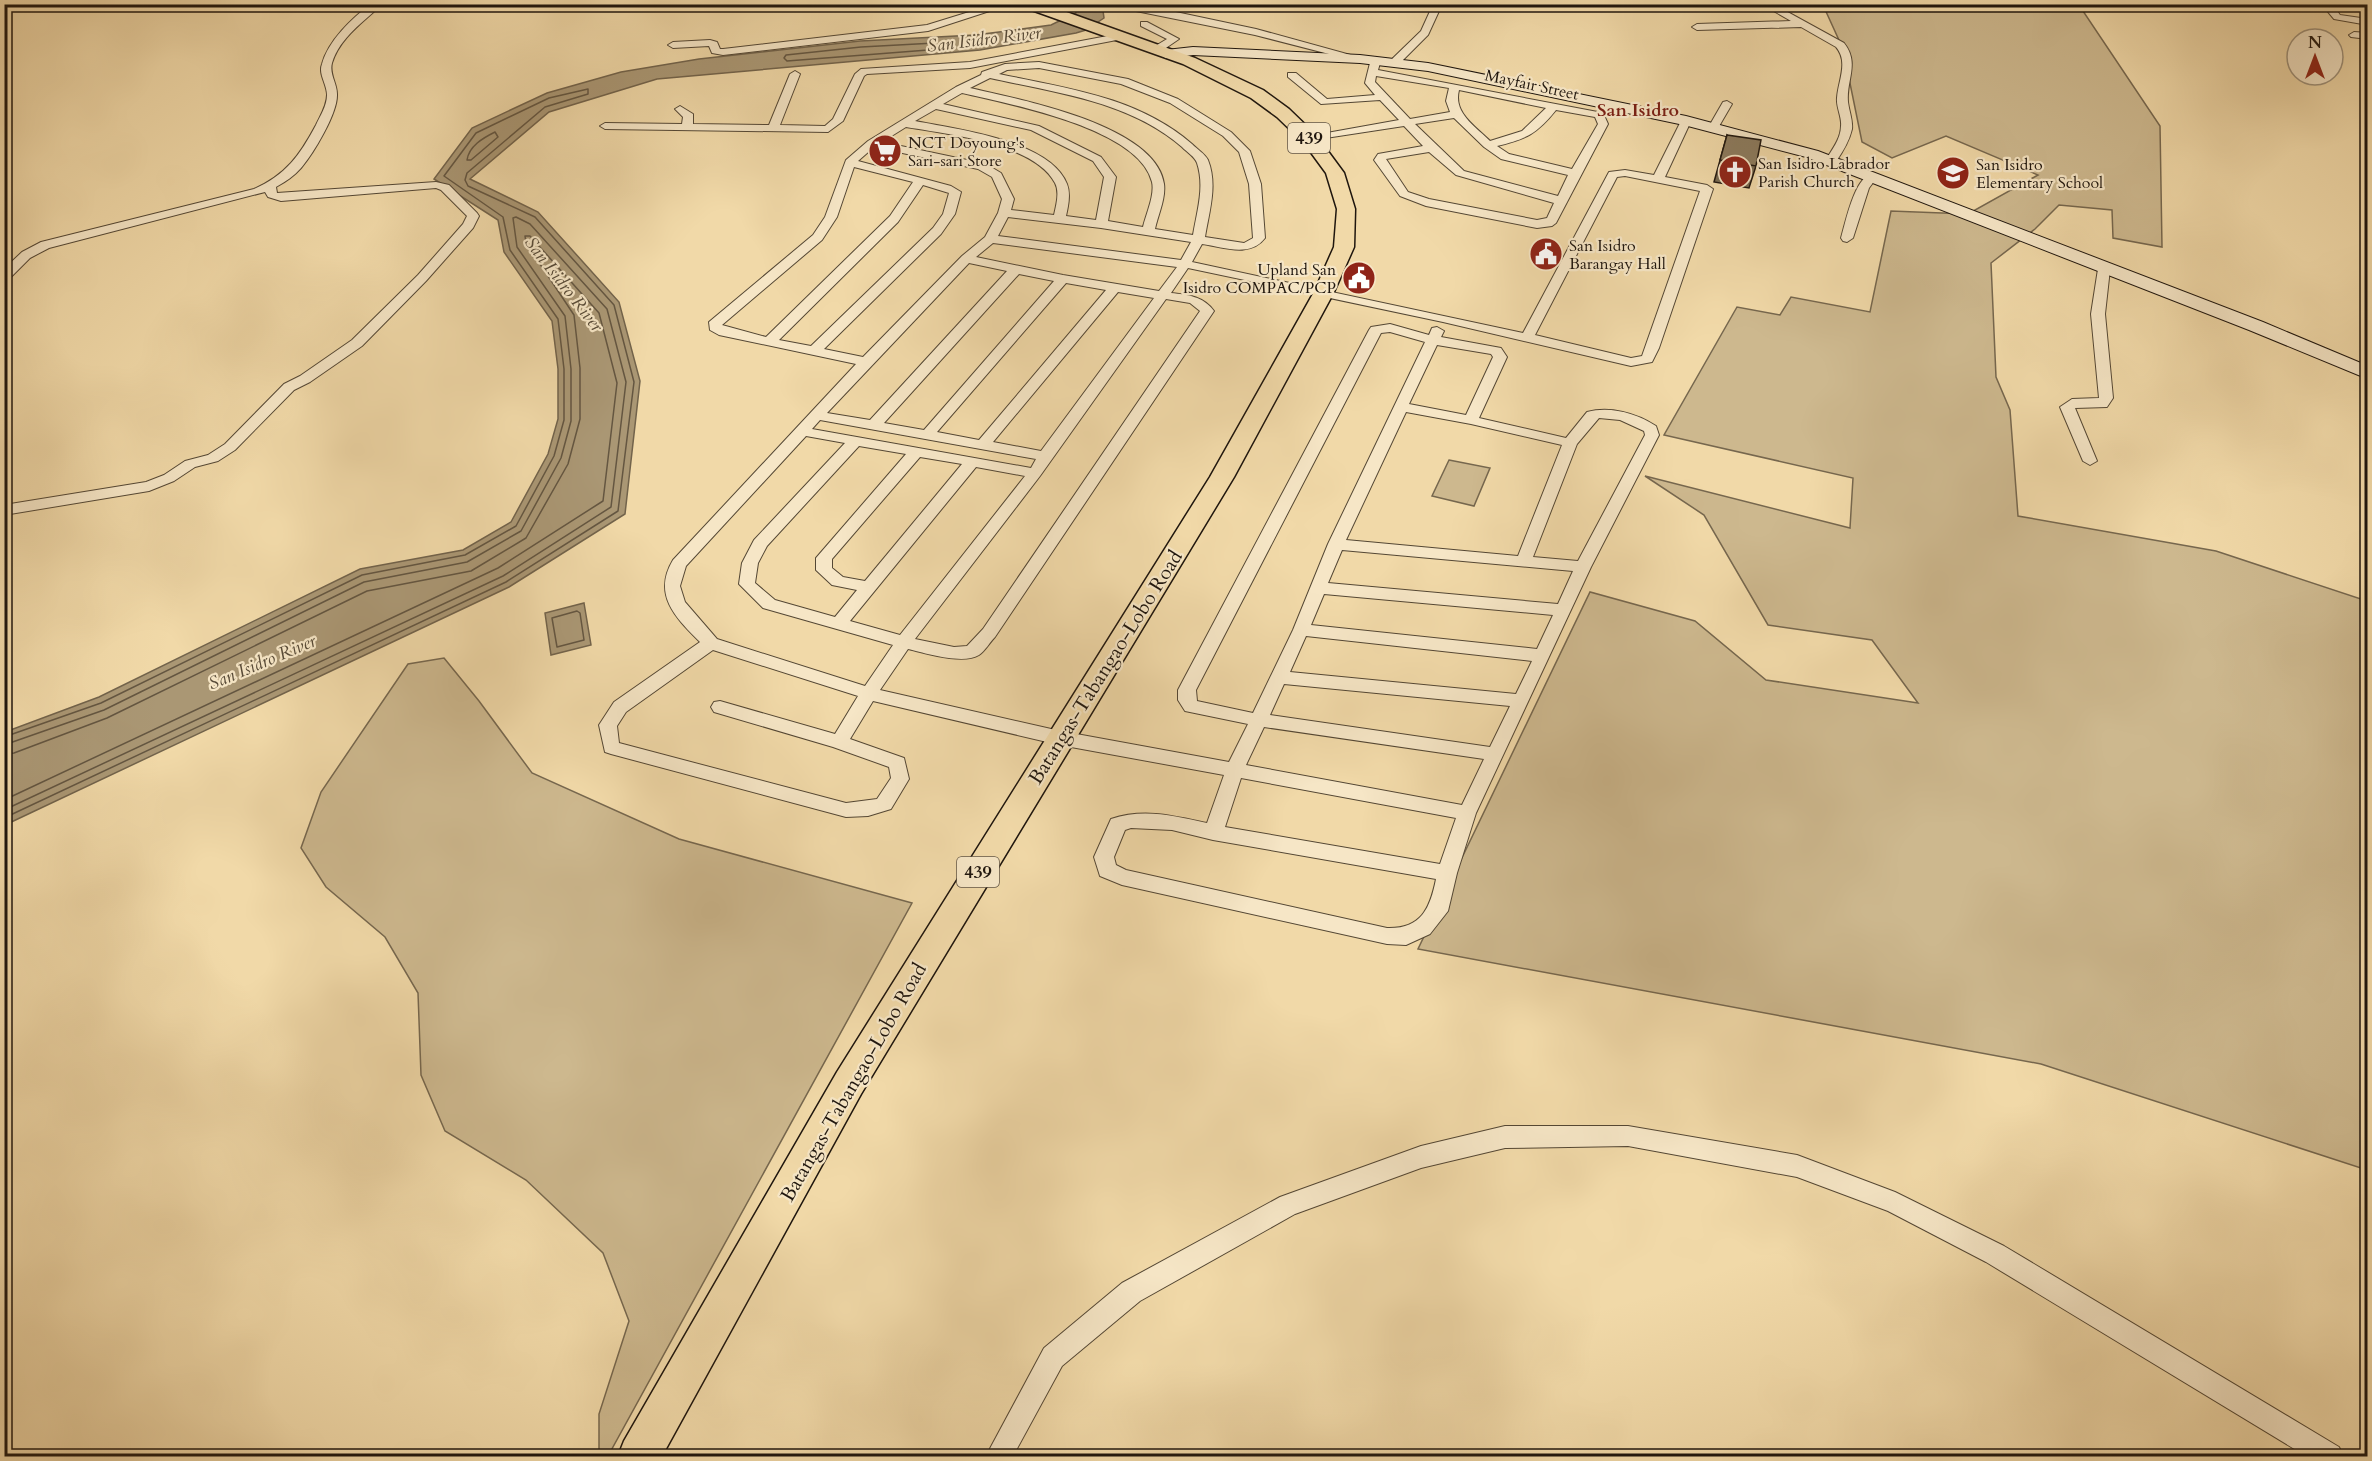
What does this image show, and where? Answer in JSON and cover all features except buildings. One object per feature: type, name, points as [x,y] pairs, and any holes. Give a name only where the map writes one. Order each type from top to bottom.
[{"type":"main road","name":"Batangas-Tabangao-Lobo Road","points":[[639,1456],[849,1083],[1221,477],[1324,292],[1344,246],[1346,209],[1335,173],[1310,138],[1282,113],[1257,94],[1211,71],[1028,4]]},
{"type":"street","points":[[4,278],[26,255],[45,245],[270,187],[284,179],[305,158],[331,102],[332,94],[326,64],[354,22],[378,4]]},
{"type":"street","points":[[673,45],[710,43],[716,51],[723,52],[928,28],[1007,4]]},
{"type":"street","points":[[1131,4],[1134,8],[1324,48],[1360,59],[1373,67],[1394,63],[1428,67],[1686,121],[1832,161],[2104,269],[2256,326],[2367,374]]},
{"type":"street","points":[[2367,8],[2332,5],[2329,7],[2337,17],[2367,22]]},
{"type":"street","points":[[1775,8],[1840,45],[1845,51],[1848,63],[1842,99],[1847,126],[1844,138],[1832,161]]},
{"type":"street","points":[[1394,63],[1428,28],[1433,21],[1434,11]]},
{"type":"street","points":[[1144,24],[1174,39],[1161,52]]},
{"type":"street","points":[[1697,27],[1801,24]]},
{"type":"street","points":[[2354,35],[2367,36]]},
{"type":"street","points":[[605,126],[818,130],[832,127],[838,121],[860,74],[865,72],[970,65],[1118,37]]},
{"type":"street","points":[[1161,52],[1193,51],[1360,59]]},
{"type":"street","points":[[866,362],[724,332],[715,327],[716,321],[818,237],[831,217],[850,162],[872,143],[960,89],[986,74],[1005,67],[1039,65],[1124,81],[1174,101],[1227,134],[1244,151],[1255,184],[1258,238],[1254,244],[1245,247],[1101,224],[1004,213]]},
{"type":"street","points":[[1373,67],[1370,83],[1431,148],[1460,173],[1561,201]]},
{"type":"street","name":"Mayfair Street","points":[[1373,67],[1599,115],[1604,124],[1575,173],[1552,220],[1548,223],[1537,224],[1437,204],[1404,194],[1380,160],[1382,156],[1431,148]]},
{"type":"street","points":[[773,129],[795,74]]},
{"type":"street","points":[[839,742],[867,693],[903,642],[1035,473],[1185,264],[1198,240],[1208,184],[1202,159],[1177,137],[1145,118],[1109,101],[986,74]]},
{"type":"street","points":[[1292,75],[1325,102],[1383,97]]},
{"type":"street","points":[[1455,86],[1451,101],[1456,114],[1488,145],[1505,157],[1575,173]]},
{"type":"street","points":[[960,89],[1084,121],[1134,150],[1151,164],[1159,183],[1148,232]]},
{"type":"street","points":[[1713,128],[1727,104]]},
{"type":"street","points":[[934,105],[1035,128],[1097,159],[1110,177],[1101,224]]},
{"type":"street","points":[[1488,145],[1528,135],[1538,127],[1554,105]]},
{"type":"street","points":[[680,109],[688,116],[687,127]]},
{"type":"street","points":[[1310,138],[1456,114]]},
{"type":"street","points":[[1658,180],[1686,121]]},
{"type":"street","points":[[905,123],[972,136],[1020,149],[1053,170],[1063,185],[1060,219]]},
{"type":"street","points":[[872,143],[982,166],[997,175],[1005,187],[1008,199],[1004,213],[990,239],[966,259],[866,362],[679,564],[672,585],[678,605],[711,644],[867,693],[1060,738],[1234,772],[1467,813]]},
{"type":"street","points":[[814,351],[937,231],[949,214],[956,192],[850,162]]},
{"type":"street","points":[[990,239],[1185,264],[1443,318],[1631,362],[1647,359],[1708,192],[1706,188],[1624,173],[1613,174],[1527,337]]},
{"type":"street","points":[[1847,238],[1863,187],[1872,176]]},
{"type":"street","points":[[770,341],[894,219],[920,180]]},
{"type":"street","points":[[4,510],[149,486],[169,478],[190,465],[220,455],[244,434],[289,387],[311,375],[357,343],[422,278],[469,225],[473,216],[445,188],[436,184],[281,197],[272,195],[270,187]]},
{"type":"street","points":[[855,441],[760,544],[750,563],[747,584],[769,604],[903,642],[954,653],[972,651],[989,633],[1207,311],[1203,305],[1193,300],[1063,279],[966,259]]},
{"type":"street","points":[[874,425],[1016,269]]},
{"type":"street","points":[[2090,461],[2067,407],[2072,403],[2102,404],[2106,398],[2098,314],[2104,269]]},
{"type":"street","points":[[927,435],[1063,279]]},
{"type":"street","points":[[982,446],[1115,287]]},
{"type":"street","points":[[1213,833],[1234,772],[1280,677],[1336,544],[1443,318]]},
{"type":"street","points":[[1471,420],[1500,357],[1499,353],[1433,340],[1390,328],[1376,330],[1187,690],[1187,700],[1191,706],[1258,720],[1495,754]]},
{"type":"street","points":[[1400,407],[1471,420],[1570,443]]},
{"type":"street","points":[[1447,873],[1213,833],[1155,820],[1134,819],[1118,824],[1104,856],[1107,870],[1122,877],[1387,936],[1406,937],[1423,928],[1441,905],[1447,873],[1467,813],[1583,567],[1652,435],[1651,429],[1611,413],[1592,415],[1570,443],[1523,562]]},
{"type":"street","points":[[817,415],[1045,456]]},
{"type":"street","points":[[802,431],[1035,473]]},
{"type":"street","points":[[870,587],[837,581],[824,570],[824,558],[916,452]]},
{"type":"street","points":[[839,623],[971,463]]},
{"type":"street","points":[[1336,544],[1583,567]]},
{"type":"street","points":[[1318,588],[1562,610]]},
{"type":"street","points":[[1301,630],[1543,656]]},
{"type":"street","points":[[711,644],[620,707],[608,725],[611,747],[846,810],[868,809],[884,804],[900,778],[898,763],[839,742],[720,707]]},
{"type":"street","points":[[1280,677],[1520,700]]},
{"type":"street","points":[[999,1456],[1053,1357],[1131,1292],[1288,1205],[1421,1157],[1504,1137],[1628,1136],[1797,1166],[1895,1203],[1995,1254],[2330,1456]]},
{"type":"shaded area","points":[[1823,5],[2079,5],[2160,126],[2162,247],[2113,238],[2112,210],[2059,205],[2035,229],[1991,263],[1996,377],[2010,410],[2018,516],[2216,551],[2367,601],[2367,1170],[2041,1064],[1418,949],[1590,592],[1695,621],[1766,680],[1918,703],[1872,640],[1768,625],[1704,515],[1645,476],[1850,528],[1853,478],[1664,435],[1737,307],[1780,315],[1791,297],[1870,312],[1891,211],[1968,214],[2038,175],[1946,136],[1892,158],[1862,142],[1843,49]]},
{"type":"shaded area","points":[[1449,460],[1490,468],[1474,506],[1432,496]]},
{"type":"shaded area","points":[[444,658],[532,773],[679,839],[912,903],[608,1456],[599,1456],[599,1414],[629,1321],[603,1253],[526,1180],[445,1131],[421,1075],[418,993],[385,937],[326,887],[301,848],[321,792],[408,664]]},
{"type":"water","name":"San Isidro River","points":[[1102,4],[1104,18],[1086,30],[1076,33],[980,50],[657,79],[549,112],[470,179],[538,212],[619,302],[640,381],[625,514],[509,587],[5,825],[5,732],[99,697],[360,569],[463,550],[511,522],[548,454],[558,419],[558,369],[552,321],[504,252],[498,220],[434,179],[472,128],[547,93],[621,72],[699,59],[860,41],[975,35],[1051,25],[1076,13],[1075,5]]},
{"type":"water","points":[[584,603],[591,645],[551,655],[545,613]]},
{"type":"place","name":"NCT Doyoung's Sari-sari Store","points":[[885,151]]},
{"type":"place","name":"San Isidro Labrador Parish Church","points":[[1735,172]]},
{"type":"place","name":"San Isidro Elementary School","points":[[1953,173]]},
{"type":"place","name":"San Isidro Barangay Hall","points":[[1546,254]]},
{"type":"place","name":"Upland San Isidro COMPAC/PCP","points":[[1359,278]]},
{"type":"district","name":"San Isidro","points":[[1638,110]]}]
